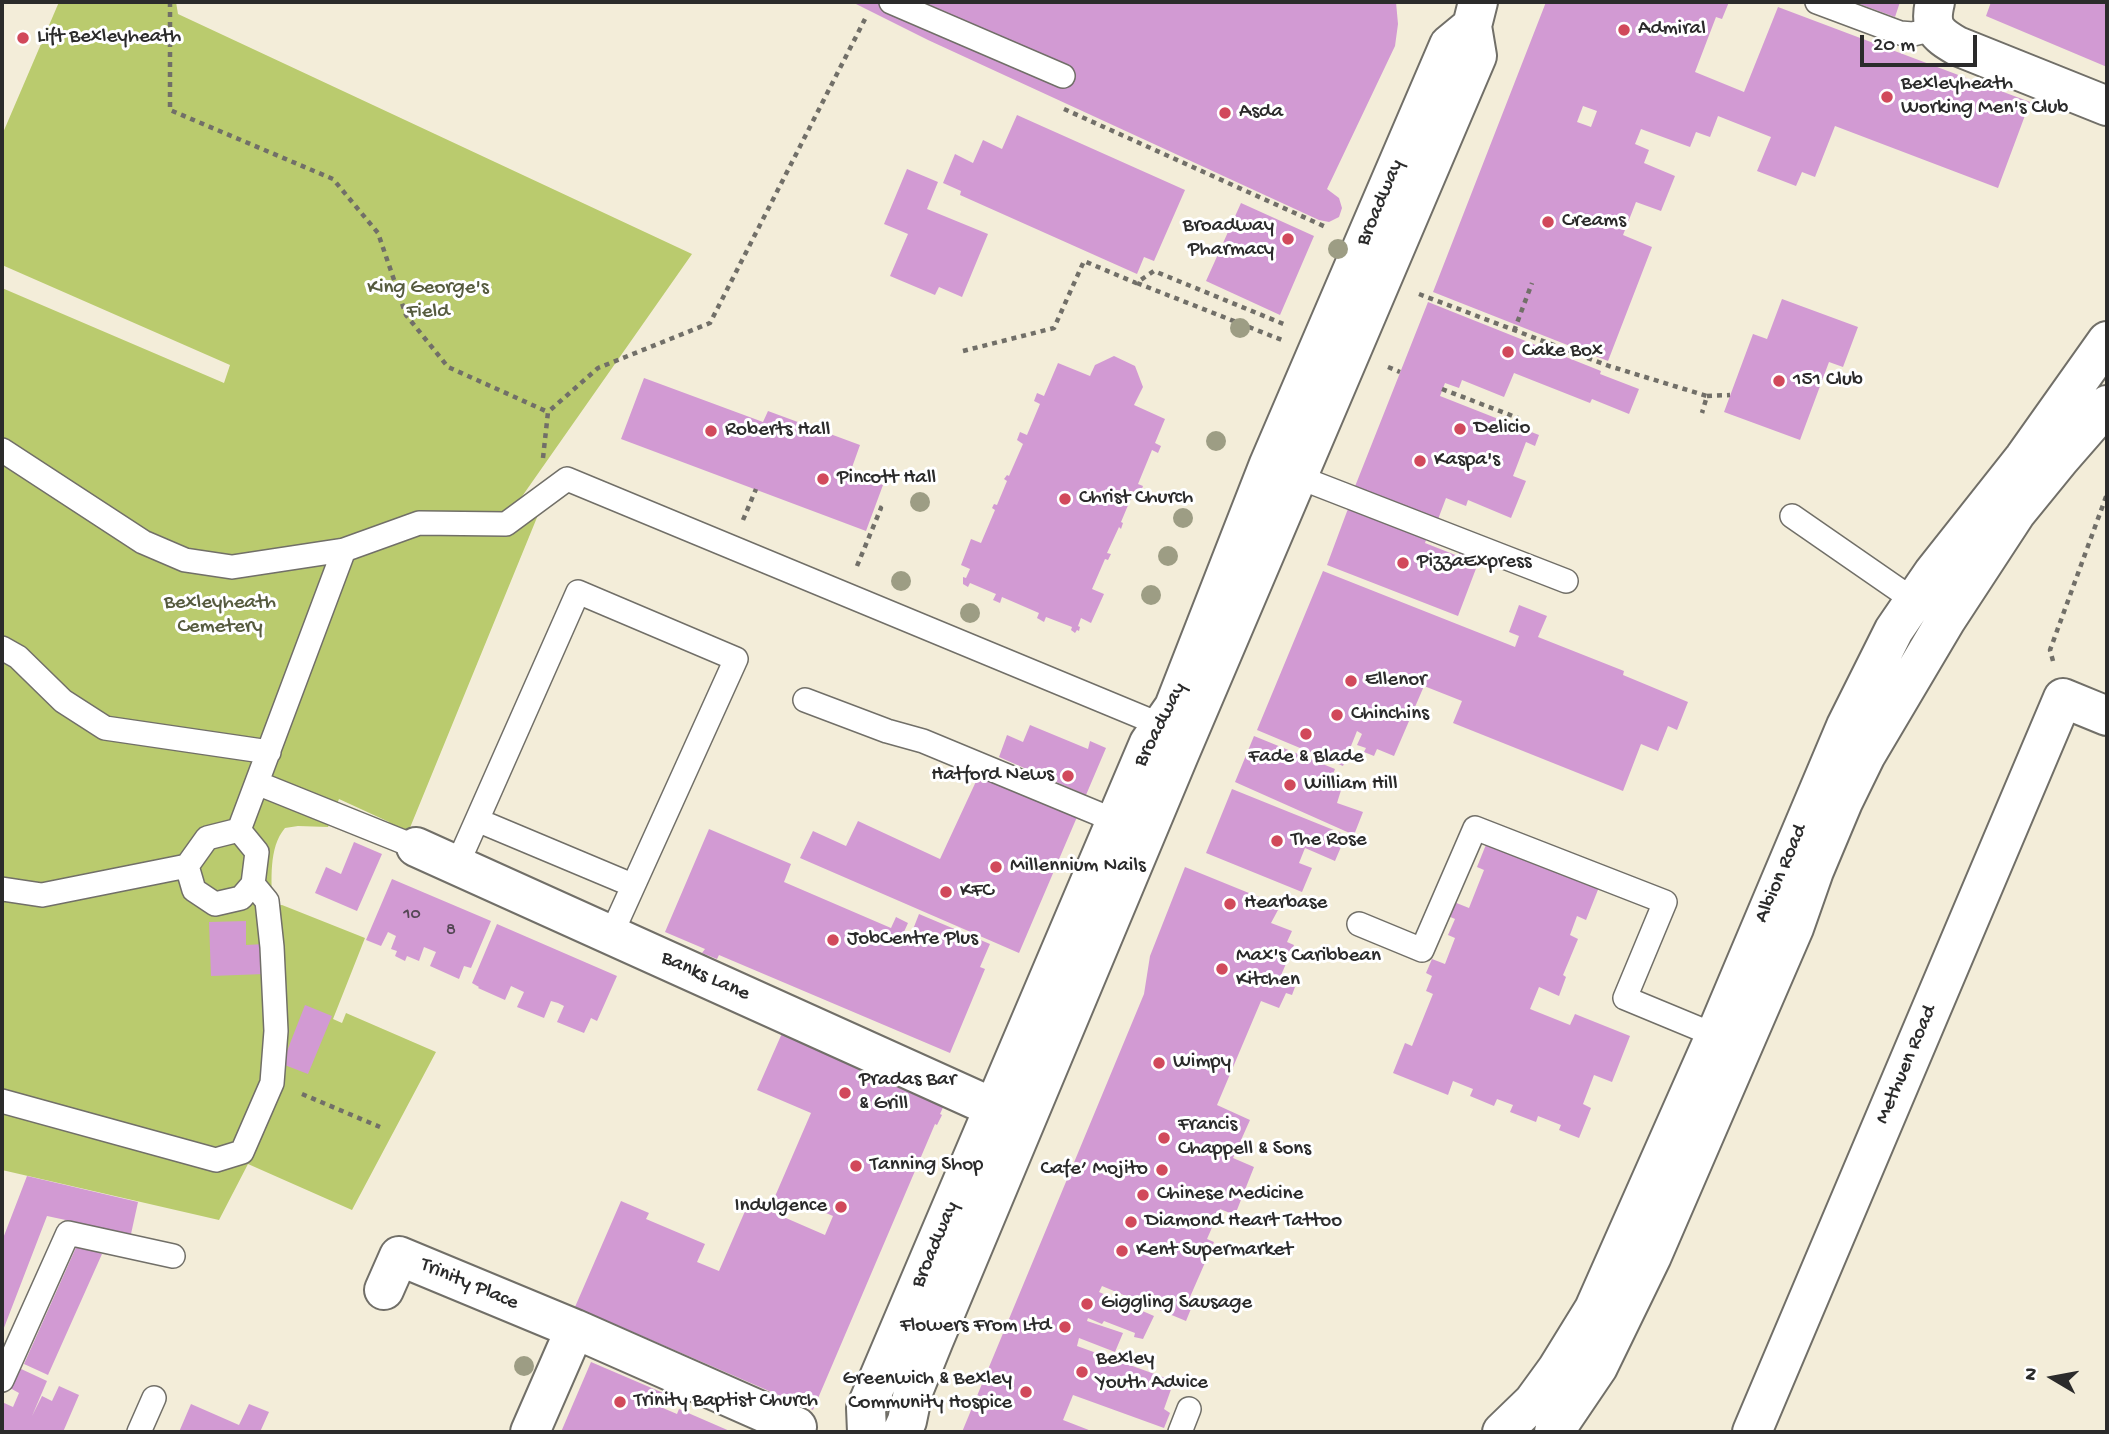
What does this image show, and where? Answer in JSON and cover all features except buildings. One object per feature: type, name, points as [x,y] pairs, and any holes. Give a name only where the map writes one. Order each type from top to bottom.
[{"type":"main road","name":"Broadway","points":[[902,1432],[913,1392],[934,1340],[1179,755],[1284,471],[1319,347],[1449,45],[1475,14]]},
{"type":"main road","name":"Broadway","points":[[867,1432],[866,1408],[1149,743],[1174,707],[1284,471],[1382,279],[1477,56],[1475,14]]},
{"type":"main road","points":[[1935,15],[1943,38],[1957,46],[2107,106]]},
{"type":"main road","name":"Albion Road","points":[[1930,610],[1933,573],[2024,458],[2107,341]]},
{"type":"main road","name":"Albion Road","points":[[1554,1432],[1598,1367],[1653,1256],[1729,1041],[1846,726],[1894,630],[1930,610],[2107,405]]},
{"type":"main road","name":"Methuen Road","points":[[1752,1432],[2063,698],[2107,716]]},
{"type":"main road","name":"Banks Lane","points":[[416,847],[994,1108]]},
{"type":"main road","name":"Albion Road","points":[[1502,1432],[1533,1402],[1594,1309],[1729,1041]]},
{"type":"main road","name":"Trinity Place","points":[[384,1290],[398,1256],[575,1329],[797,1427]]},
{"type":"main road","points":[[530,1432],[575,1329]]},
{"type":"lane","points":[[891,2],[1063,76]]},
{"type":"lane","points":[[1817,2],[1900,33],[1913,34],[1935,15]]},
{"type":"lane","points":[[2,450],[143,542],[185,560],[232,567],[344,550],[419,523],[506,524],[567,479],[1161,725]]},
{"type":"lane","points":[[1284,471],[1566,581]]},
{"type":"lane","points":[[1792,516],[1930,610]]},
{"type":"lane","points":[[239,830],[344,550]]},
{"type":"lane","points":[[457,865],[578,592],[736,659],[611,934]]},
{"type":"lane","points":[[2,648],[18,657],[63,701],[104,728],[269,752]]},
{"type":"lane","points":[[805,700],[887,731],[923,741],[1116,821]]},
{"type":"lane","points":[[257,783],[416,847]]},
{"type":"lane","points":[[477,820],[632,885]]},
{"type":"lane","points":[[1359,924],[1422,950],[1475,828],[1665,902],[1625,998],[1729,1041]]},
{"type":"lane","points":[[2,889],[42,895],[187,866],[207,838],[239,830]]},
{"type":"lane","points":[[187,866],[194,890],[215,904],[241,898],[254,884],[257,852],[239,830]]},
{"type":"lane","points":[[2,1101],[216,1160],[242,1152],[272,1083],[275,1031],[272,947],[267,901],[254,884]]},
{"type":"lane","points":[[2,1380],[68,1233],[173,1256]]},
{"type":"lane","points":[[139,1432],[154,1398]]},
{"type":"lane","points":[[1180,1432],[1189,1409]]},
{"type":"path","points":[[170,2],[170,110],[333,179],[378,233],[406,315],[448,367],[548,412]]},
{"type":"path","points":[[567,479],[543,459],[548,412],[598,368],[710,323],[864,18],[876,24]]},
{"type":"path","points":[[1063,108],[1363,244]]},
{"type":"path","points":[[963,351],[1054,328],[1084,261],[1319,347]]},
{"type":"path","points":[[1136,282],[1154,271],[1319,347]]},
{"type":"path","points":[[1382,279],[1609,366],[1707,396],[1730,395]]},
{"type":"path","points":[[1514,331],[1532,283]]},
{"type":"path","points":[[1442,389],[1518,418]]},
{"type":"path","points":[[1702,413],[1707,396]]},
{"type":"path","points":[[2053,641],[2107,494]]},
{"type":"path","points":[[845,594],[881,508],[874,506]]},
{"type":"path","points":[[272,1083],[380,1127]]},
{"type":"green space","name":"Bexleyheath Cemetery","points":[[59,2],[176,2],[178,14],[692,254],[516,505],[538,515],[407,835],[395,831],[389,822],[339,799],[328,827],[285,828],[276,845],[272,865],[272,906],[282,905],[365,938],[333,1019],[342,1023],[346,1013],[436,1052],[352,1210],[248,1164],[219,1220],[2,1170],[2,288],[224,383],[230,365],[2,265],[2,135]]},
{"type":"place","name":"Admiral","points":[[1624,30]]},
{"type":"place","name":"Lift Bexleyheath","points":[[23,38]]},
{"type":"place","name":"Bexleyheath Working Men's Club","points":[[1887,97]]},
{"type":"place","name":"Asda","points":[[1225,113]]},
{"type":"place","name":"Creams","points":[[1548,222]]},
{"type":"place","name":"Broadway Pharmacy","points":[[1288,239]]},
{"type":"place","name":"Cake Box","points":[[1508,352]]},
{"type":"place","name":"151 Club","points":[[1779,381]]},
{"type":"place","name":"Delicio","points":[[1460,429]]},
{"type":"place","name":"Roberts Hall","points":[[711,431]]},
{"type":"place","name":"Kaspa's","points":[[1420,461]]},
{"type":"place","name":"Pincott Hall","points":[[823,479]]},
{"type":"place","name":"Christ Church","points":[[1065,499]]},
{"type":"place","name":"PizzaExpress","points":[[1403,563]]},
{"type":"place","name":"Ellenor","points":[[1351,681]]},
{"type":"place","name":"Chinchins","points":[[1337,715]]},
{"type":"place","name":"Fade & Blade","points":[[1306,734]]},
{"type":"place","name":"Hatford News","points":[[1068,776]]},
{"type":"place","name":"William Hill","points":[[1290,785]]},
{"type":"place","name":"The Rose","points":[[1277,841]]},
{"type":"place","name":"Millennium Nails","points":[[996,867]]},
{"type":"place","name":"KFC","points":[[946,892]]},
{"type":"place","name":"Hearbase","points":[[1230,904]]},
{"type":"place","name":"JobCentre Plus","points":[[833,940]]},
{"type":"place","name":"Max's Caribbean Kitchen","points":[[1222,969]]},
{"type":"place","name":"Wimpy","points":[[1159,1063]]},
{"type":"place","name":"Pradas Bar & Grill","points":[[845,1093]]},
{"type":"place","name":"Francis Chappell & Sons","points":[[1164,1138]]},
{"type":"place","name":"Tanning Shop","points":[[856,1166]]},
{"type":"place","name":"Cafe’ Mojito","points":[[1162,1170]]},
{"type":"place","name":"Chinese Medicine","points":[[1143,1195]]},
{"type":"place","name":"Indulgence","points":[[841,1207]]},
{"type":"place","name":"Diamond Heart Tattoo","points":[[1131,1222]]},
{"type":"place","name":"Kent Supermarket","points":[[1122,1251]]},
{"type":"place","name":"Giggling Sausage","points":[[1087,1304]]},
{"type":"place","name":"Flowers From Ltd","points":[[1065,1327]]},
{"type":"place","name":"Bexley Youth Advice","points":[[1082,1372]]},
{"type":"place","name":"Greenwich & Bexley Community Hospice","points":[[1026,1392]]},
{"type":"place","name":"Trinity Baptist Church","points":[[620,1402]]},
{"type":"park label","name":"King George's Field","points":[[428,301]]}]
